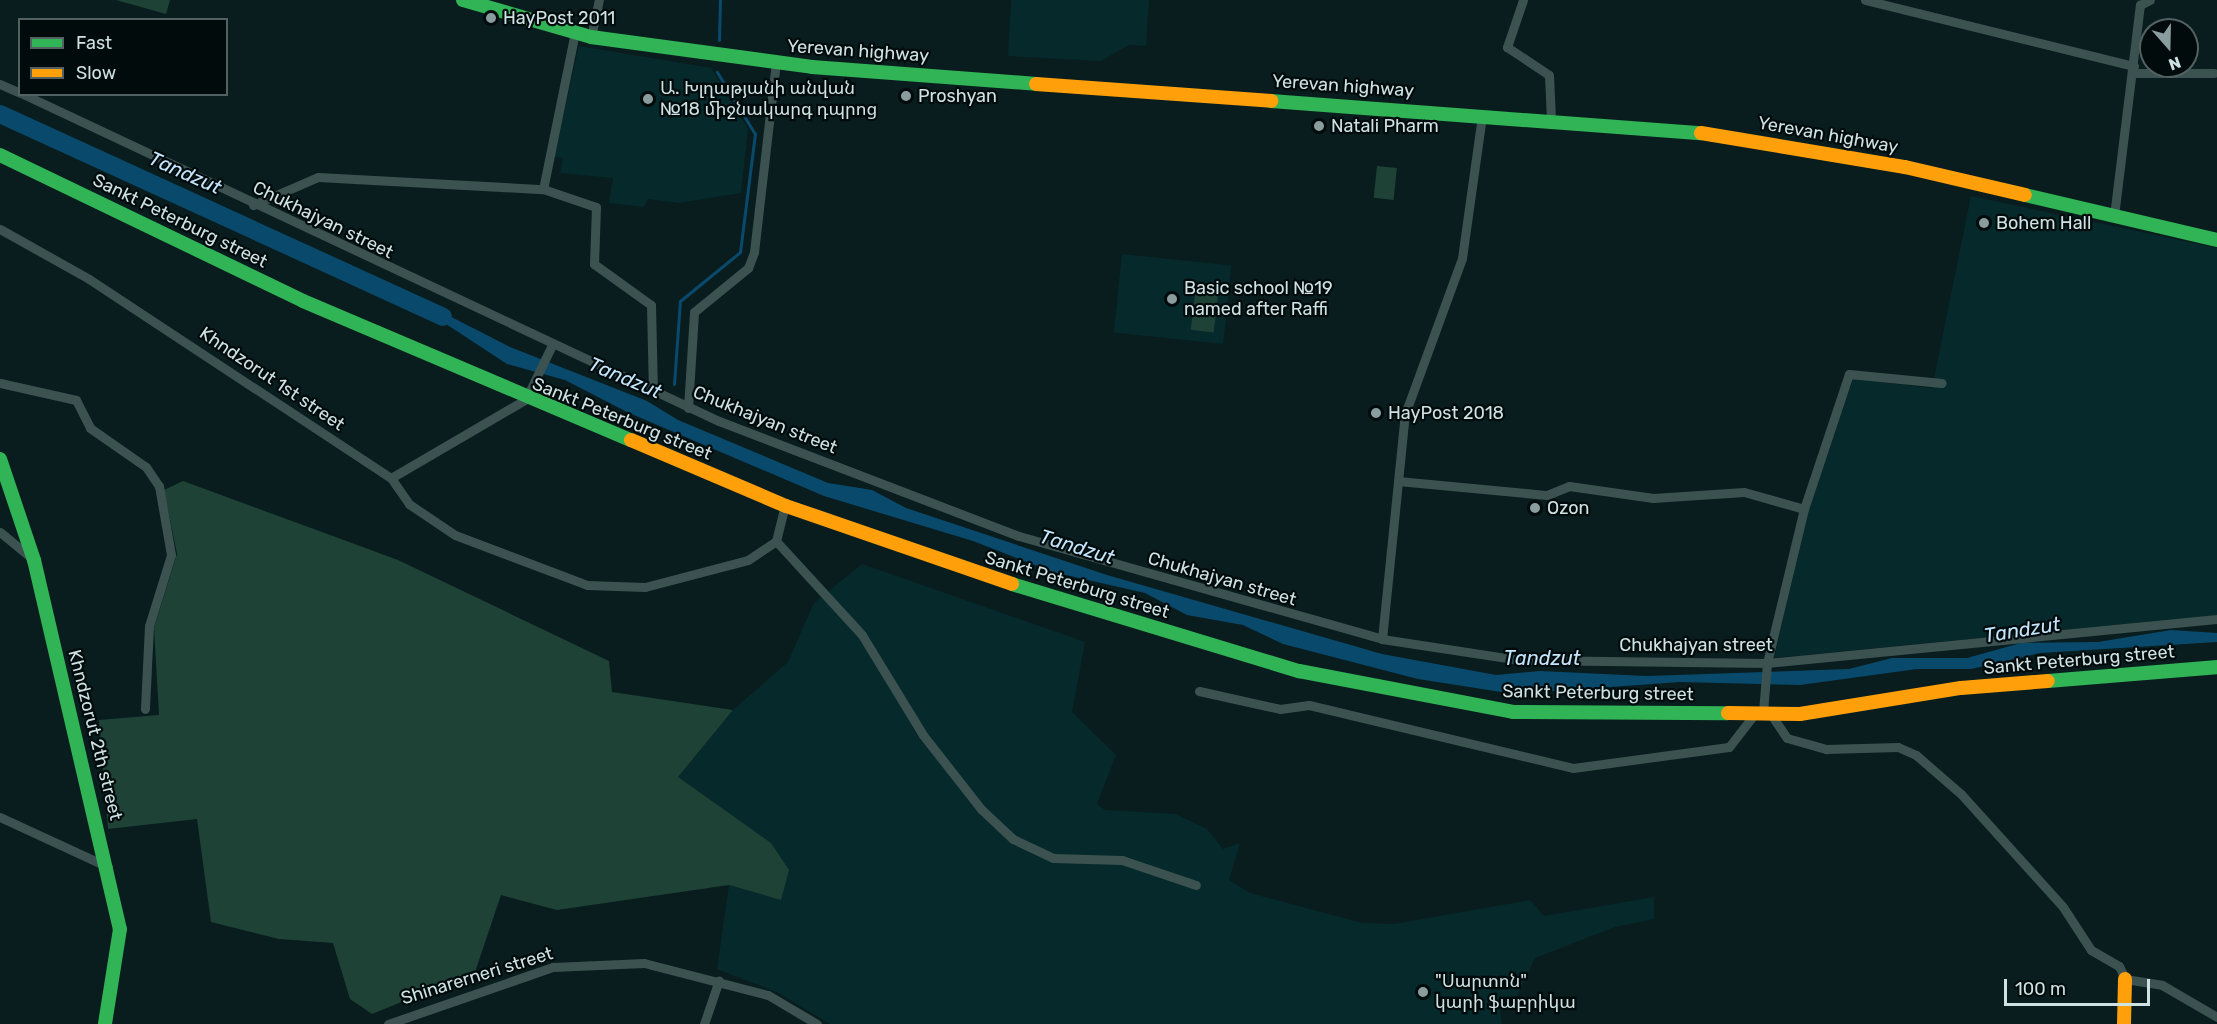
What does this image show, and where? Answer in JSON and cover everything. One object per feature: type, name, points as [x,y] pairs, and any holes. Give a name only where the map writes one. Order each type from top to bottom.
[{"type":"main road","name":"Yerevan highway","points":[[463,0],[591,37],[776,63],[1551,119],[1731,135],[1818,150],[2217,240]]},
{"type":"main road","name":"Sankt Peterburg street","points":[[0,155],[303,301],[526,399],[784,506],[1078,606],[1299,670],[1513,712],[1800,714],[1961,688],[2217,668]]},
{"type":"main road","name":"Khndzorut 2th street","points":[[0,459],[34,560],[108,867],[120,929],[105,1024]]},
{"type":"main road","points":[[2124,1024],[2125,979]]},
{"type":"street","points":[[591,37],[599,0]]},
{"type":"street","points":[[1523,0],[1507,47],[1550,75],[1551,119]]},
{"type":"street","points":[[1865,0],[2134,70],[2214,73]]},
{"type":"street","points":[[2114,216],[2134,70],[2140,5],[2150,0]]},
{"type":"street","points":[[543,189],[574,32]]},
{"type":"street","points":[[688,408],[693,312],[748,268],[754,252],[776,63]]},
{"type":"street","name":"Chukhajyan street","points":[[0,84],[18,93]]},
{"type":"street","name":"Chukhajyan street","points":[[25,96],[549,351],[688,408],[1019,536],[1382,639],[1520,660],[1767,666],[2217,620]]},
{"type":"street","points":[[1382,639],[1405,414],[1462,258],[1482,115]]},
{"type":"street","points":[[253,205],[318,177],[543,189],[596,207],[594,264],[651,305],[653,392]]},
{"type":"street","name":"Khndzorut 1st street","points":[[0,229],[89,279],[391,478]]},
{"type":"street","points":[[549,351],[526,399],[391,478],[409,504],[455,535],[587,585],[645,587],[683,580],[748,560],[776,541],[784,506]]},
{"type":"street","points":[[1199,691],[1280,709],[1309,705],[1573,768],[1729,747],[1763,713],[1767,666],[1804,509],[1849,374],[1942,383]]},
{"type":"street","points":[[0,383],[76,400],[90,428],[146,467],[159,486],[171,555],[149,626],[145,709]]},
{"type":"street","points":[[1398,481],[1547,495],[1569,486],[1653,498],[1744,492],[1804,509]]},
{"type":"street","points":[[0,532],[34,560]]},
{"type":"street","points":[[776,541],[862,635],[922,735],[1014,839],[1053,858],[1122,860],[1196,885]]},
{"type":"street","points":[[1763,713],[1787,738],[1826,749],[1898,747],[1916,755],[1961,794],[2063,908],[2091,950],[2119,966],[2125,979],[2162,984],[2217,1017]]},
{"type":"street","points":[[0,817],[108,867]]},
{"type":"street","name":"Shinarerneri street","points":[[388,1024],[553,967],[644,963],[718,980],[768,995],[817,1024]]},
{"type":"street","points":[[704,1024],[718,980]]},
{"type":"shaded area","points":[[1011,0],[1149,0],[1146,46],[1129,45],[1101,61],[1008,56]]},
{"type":"shaded area","name":"Ա. Խլղաթյանի անվան №18 միջնակարգ դպրոց","points":[[579,46],[711,68],[748,129],[741,193],[679,203],[648,199],[644,207],[609,203],[613,178],[560,173],[563,158],[554,157]]},
{"type":"shaded area","points":[[1971,196],[2217,248],[2217,615],[1774,658],[1809,509],[1853,379],[1932,388]]},
{"type":"shaded area","name":"Basic school №19 named after Raffi","points":[[1122,254],[1231,265],[1223,344],[1114,333]]},
{"type":"shaded area","points":[[862,564],[1085,642],[1072,712],[1116,755],[1097,804],[1105,810],[1175,814],[1207,829],[1223,849],[1240,843],[1229,880],[1250,893],[1362,923],[1394,924],[1530,900],[1544,916],[1654,897],[1654,919],[1615,927],[1535,958],[1517,996],[1499,1003],[1502,1024],[830,1024],[777,992],[717,969],[729,885],[781,900],[678,777],[733,710],[788,662],[814,603]]},
{"type":"green space","points":[[116,0],[170,0],[166,14]]},
{"type":"green space","points":[[1377,166],[1397,168],[1394,200],[1374,198]]},
{"type":"green space","points":[[1196,287],[1219,290],[1214,332],[1191,330]]},
{"type":"green space","points":[[183,481],[398,560],[609,661],[612,692],[733,710],[678,777],[771,843],[789,870],[781,900],[729,885],[557,910],[501,895],[475,972],[372,1014],[350,999],[333,943],[279,939],[211,922],[197,819],[108,829],[99,720],[159,715],[154,628],[177,554],[164,490]]},
{"type":"water","points":[[428,305],[510,347],[647,401],[678,420],[828,483],[872,490],[906,508],[1107,575],[1382,654],[1496,675],[1540,671],[1646,676],[1849,669],[1892,658],[1967,658],[2021,643],[2098,642],[2171,630],[2217,633],[2217,642],[2040,653],[1971,669],[1917,669],[1800,685],[1680,682],[1514,694],[1418,679],[1283,644],[1243,625],[1187,615],[1145,593],[1053,572],[973,541],[824,496],[627,412],[565,380],[507,364],[423,309]]},
{"type":"waterway","points":[[719,40],[720,0]]},
{"type":"waterway","points":[[674,384],[680,301],[740,252],[755,134],[717,72]]},
{"type":"waterway","name":"Tandzut","points":[[0,114],[443,317]]},
{"type":"traffic: fast","points":[[463,0],[591,37],[812,67],[1036,84]]},
{"type":"traffic: fast","points":[[1271,101],[1701,133]]},
{"type":"traffic: fast","points":[[0,155],[303,301],[631,440]]},
{"type":"traffic: fast","points":[[2025,195],[2217,240]]},
{"type":"traffic: fast","points":[[0,459],[34,560],[120,929],[105,1024]]},
{"type":"traffic: fast","points":[[1012,584],[1299,671],[1513,712],[1728,713]]},
{"type":"traffic: fast","points":[[2048,681],[2217,667]]},
{"type":"traffic: slow","points":[[1036,84],[1271,101]]},
{"type":"traffic: slow","points":[[1701,133],[1905,167],[2025,195]]},
{"type":"traffic: slow","points":[[631,440],[786,506],[1012,584]]},
{"type":"traffic: slow","points":[[1728,713],[1800,714],[1961,688],[2048,681]]},
{"type":"traffic: slow","points":[[2124,1024],[2125,979]]},
{"type":"place","name":"HayPost 2011","points":[[491,18]]},
{"type":"place","name":"Proshyan","points":[[906,96]]},
{"type":"place","name":"Ա. Խլղաթյանի անվան №18 միջնակարգ դպրոց","points":[[648,99]]},
{"type":"place","name":"Natali Pharm","points":[[1319,126]]},
{"type":"place","name":"Bohem Hall","points":[[1984,223]]},
{"type":"place","name":"Basic school №19 named after Raffi","points":[[1172,299]]},
{"type":"place","name":"HayPost 2018","points":[[1376,413]]},
{"type":"place","name":"Ozon","points":[[1535,508]]},
{"type":"place","name":"\"Սարտոն\" կարի ֆաբրիկա","points":[[1423,992]]}]
